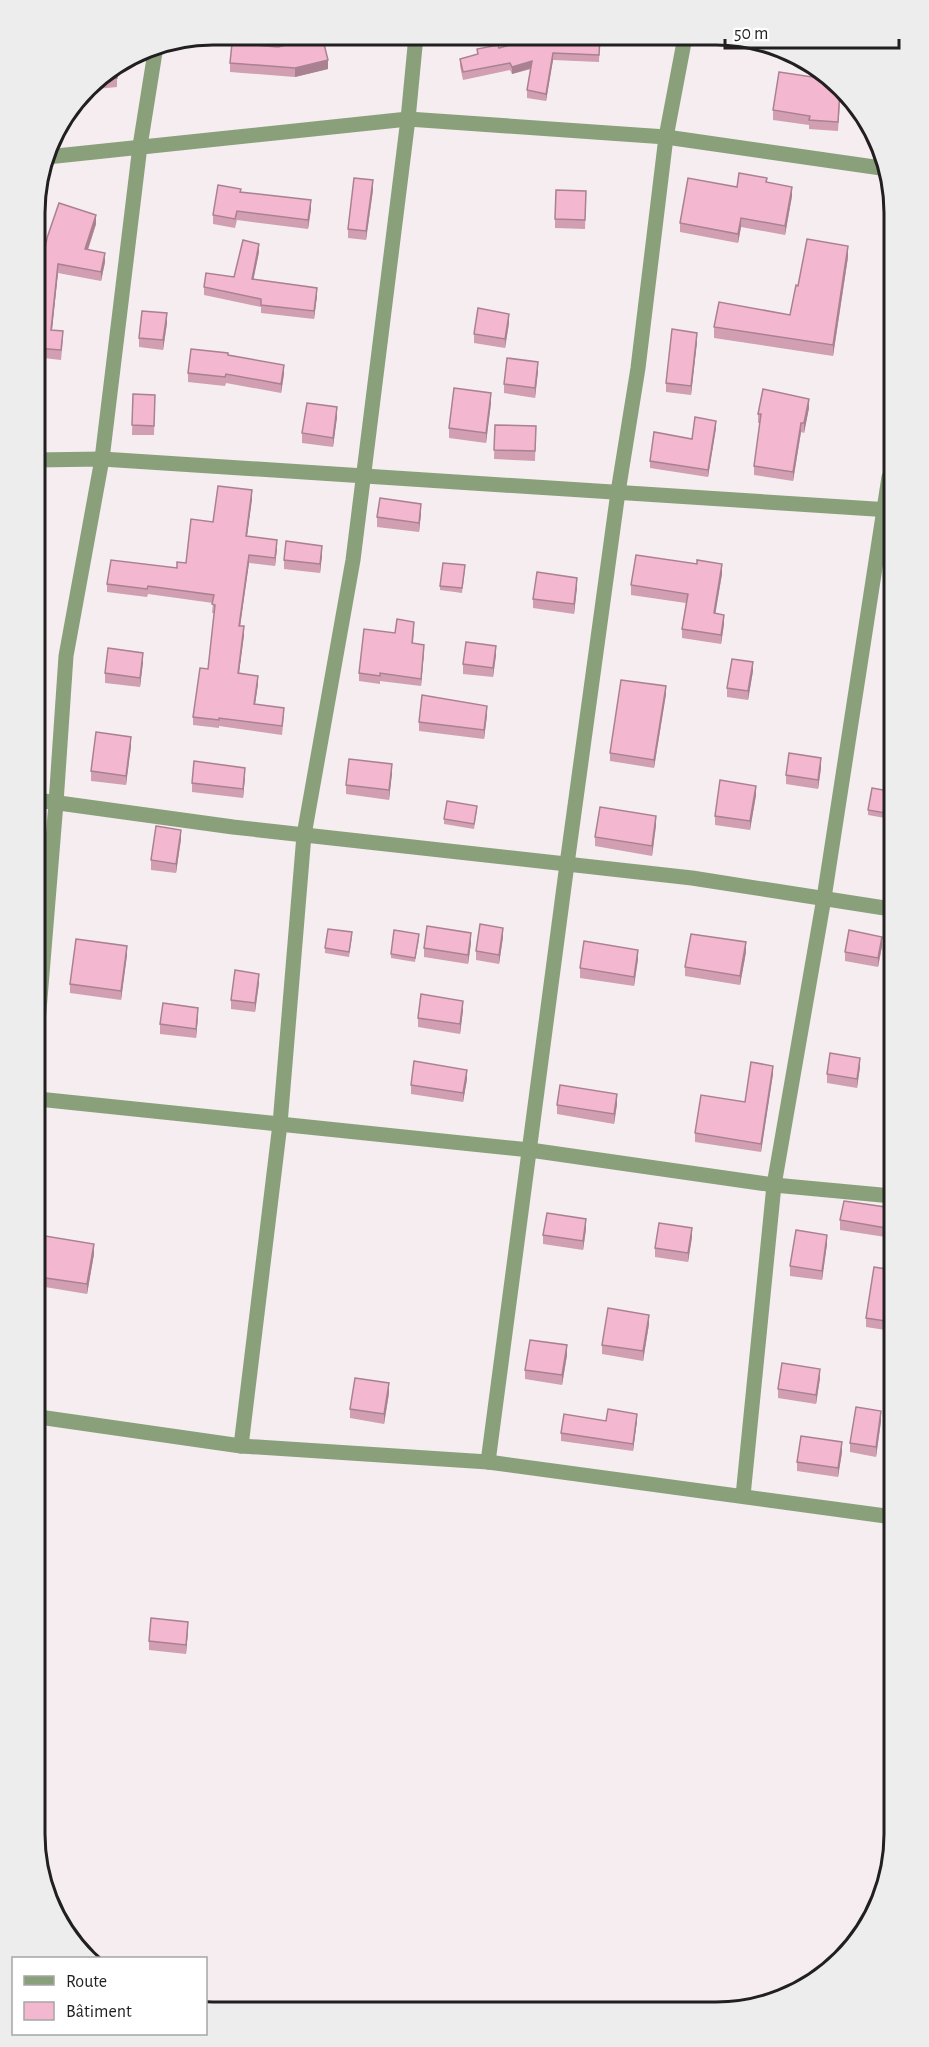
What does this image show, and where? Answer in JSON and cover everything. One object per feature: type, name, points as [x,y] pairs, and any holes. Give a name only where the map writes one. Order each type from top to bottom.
[{"type":"street","points":[[241,1446],[280,1124],[304,835],[352,560],[416,45]]},
{"type":"street","points":[[488,1462],[618,492],[638,368],[666,138],[684,45]]},
{"type":"street","points":[[45,937],[66,656],[102,459],[140,146],[154,56]]},
{"type":"street","points":[[56,156],[408,119],[666,138],[877,168]]},
{"type":"street","points":[[45,460],[102,459],[884,510]]},
{"type":"street","points":[[743,1496],[774,1185],[824,898],[884,528]]},
{"type":"street","points":[[45,801],[304,835],[692,878],[884,908]]},
{"type":"street","points":[[45,1100],[530,1150],[774,1185],[884,1195]]},
{"type":"street","points":[[45,1419],[241,1446],[488,1462],[884,1516]]},
{"type":"building","points":[[232,45],[278,47],[324,45],[328,60],[295,68],[230,63]]},
{"type":"building","points":[[498,45],[499,48],[510,45],[600,45],[599,55],[553,53],[546,94],[527,90],[532,61],[512,67],[510,63],[463,72],[460,59],[478,54],[477,49]]},
{"type":"building","points":[[779,72],[812,75],[839,99],[838,122],[809,120],[810,116],[773,110]]},
{"type":"building","points":[[739,173],[767,178],[766,182],[792,187],[785,226],[741,218],[738,234],[680,223],[688,178],[737,187]]},
{"type":"building","points":[[354,178],[373,180],[366,231],[348,229]]},
{"type":"building","points":[[218,185],[241,189],[240,192],[311,200],[308,220],[237,211],[235,219],[213,215]]},
{"type":"building","points":[[556,190],[586,191],[585,220],[555,219]]},
{"type":"building","points":[[59,203],[96,215],[85,249],[105,253],[101,272],[58,264],[51,330],[63,331],[61,350],[45,349],[45,248]]},
{"type":"building","points":[[807,239],[848,246],[833,345],[714,327],[719,302],[790,315]]},
{"type":"building","points":[[243,240],[259,244],[252,279],[317,288],[314,311],[261,305],[261,299],[204,287],[206,273],[234,277]]},
{"type":"building","points":[[478,308],[509,314],[505,339],[474,334]]},
{"type":"building","points":[[142,311],[167,313],[163,340],[139,338]]},
{"type":"building","points":[[672,329],[697,333],[691,386],[666,383]]},
{"type":"building","points":[[191,349],[228,353],[228,355],[284,365],[281,384],[226,374],[225,377],[188,373]]},
{"type":"building","points":[[507,358],[538,362],[535,388],[504,384]]},
{"type":"building","points":[[454,388],[491,393],[486,433],[449,428]]},
{"type":"building","points":[[763,389],[809,399],[804,423],[801,423],[793,472],[754,466],[761,414],[758,414]]},
{"type":"building","points":[[133,394],[155,395],[154,426],[132,425]]},
{"type":"building","points":[[307,403],[337,407],[333,438],[302,433]]},
{"type":"building","points":[[695,417],[716,421],[708,470],[650,461],[654,432],[692,439]]},
{"type":"building","points":[[495,425],[536,426],[535,451],[494,450]]},
{"type":"building","points":[[218,486],[252,490],[246,536],[277,540],[275,558],[249,555],[239,626],[244,626],[238,673],[258,676],[254,704],[284,708],[282,726],[193,717],[200,668],[208,669],[215,605],[212,604],[214,595],[148,586],[147,589],[107,584],[111,560],[177,568],[177,562],[186,563],[191,519],[213,522]]},
{"type":"building","points":[[380,498],[421,504],[419,523],[377,517]]},
{"type":"building","points":[[286,541],[322,546],[320,564],[284,560]]},
{"type":"building","points":[[636,555],[697,564],[697,560],[722,564],[714,613],[724,615],[721,635],[682,629],[688,594],[631,585]]},
{"type":"building","points":[[443,563],[465,565],[462,588],[440,586]]},
{"type":"building","points":[[537,572],[577,578],[574,604],[533,599]]},
{"type":"building","points":[[397,619],[414,622],[412,643],[424,645],[421,679],[380,673],[380,676],[359,673],[364,629],[395,633]]},
{"type":"building","points":[[466,642],[496,646],[493,668],[463,664]]},
{"type":"building","points":[[108,648],[143,653],[140,678],[105,673]]},
{"type":"building","points":[[732,659],[753,662],[748,691],[727,688]]},
{"type":"building","points":[[621,680],[666,686],[654,760],[610,753]]},
{"type":"building","points":[[422,695],[487,706],[484,730],[419,722]]},
{"type":"building","points":[[96,732],[131,737],[126,776],[91,771]]},
{"type":"building","points":[[789,753],[821,758],[818,780],[786,775]]},
{"type":"building","points":[[349,759],[392,764],[389,790],[346,785]]},
{"type":"building","points":[[194,761],[245,768],[243,789],[192,783]]},
{"type":"building","points":[[720,780],[756,786],[750,821],[715,816]]},
{"type":"building","points":[[872,788],[884,790],[884,813],[868,810]]},
{"type":"building","points":[[447,801],[477,806],[474,824],[444,819]]},
{"type":"building","points":[[600,807],[656,816],[652,846],[595,837]]},
{"type":"building","points":[[156,826],[181,830],[176,864],[151,860]]},
{"type":"building","points":[[480,924],[503,928],[499,955],[476,951]]},
{"type":"building","points":[[427,926],[471,933],[468,955],[424,948]]},
{"type":"building","points":[[328,929],[352,932],[349,952],[325,948]]},
{"type":"building","points":[[394,930],[419,934],[415,958],[391,954]]},
{"type":"building","points":[[849,930],[882,937],[878,958],[845,952]]},
{"type":"building","points":[[691,934],[746,942],[740,976],[685,967]]},
{"type":"building","points":[[76,939],[127,946],[121,991],[70,984]]},
{"type":"building","points":[[584,941],[638,950],[634,977],[580,968]]},
{"type":"building","points":[[235,970],[259,974],[255,1003],[231,1000]]},
{"type":"building","points":[[421,994],[463,1001],[460,1024],[418,1018]]},
{"type":"building","points":[[163,1003],[198,1008],[196,1029],[160,1024]]},
{"type":"building","points":[[830,1053],[860,1058],[857,1079],[827,1074]]},
{"type":"building","points":[[414,1061],[467,1070],[463,1093],[411,1085]]},
{"type":"building","points":[[751,1062],[773,1066],[761,1144],[695,1133],[701,1095],[745,1102]]},
{"type":"building","points":[[560,1085],[617,1094],[614,1114],[557,1105]]},
{"type":"building","points":[[844,1201],[884,1207],[884,1228],[840,1220]]},
{"type":"building","points":[[547,1213],[586,1219],[583,1241],[543,1235]]},
{"type":"building","points":[[659,1223],[692,1228],[688,1253],[655,1248]]},
{"type":"building","points":[[796,1230],[827,1235],[822,1271],[790,1266]]},
{"type":"building","points":[[45,1236],[94,1244],[87,1284],[45,1278]]},
{"type":"building","points":[[874,1267],[884,1269],[884,1321],[866,1318]]},
{"type":"building","points":[[608,1308],[649,1315],[643,1351],[602,1345]]},
{"type":"building","points":[[530,1340],[567,1345],[562,1375],[525,1370]]},
{"type":"building","points":[[782,1363],[820,1369],[816,1395],[778,1389]]},
{"type":"building","points":[[355,1378],[389,1383],[384,1414],[350,1409]]},
{"type":"building","points":[[856,1407],[881,1411],[876,1447],[850,1443]]},
{"type":"building","points":[[608,1409],[637,1414],[633,1444],[561,1433],[564,1414],[606,1421]]},
{"type":"building","points":[[801,1436],[842,1442],[838,1468],[797,1462]]},
{"type":"building","points":[[151,1618],[188,1622],[186,1645],[149,1641]]}]
